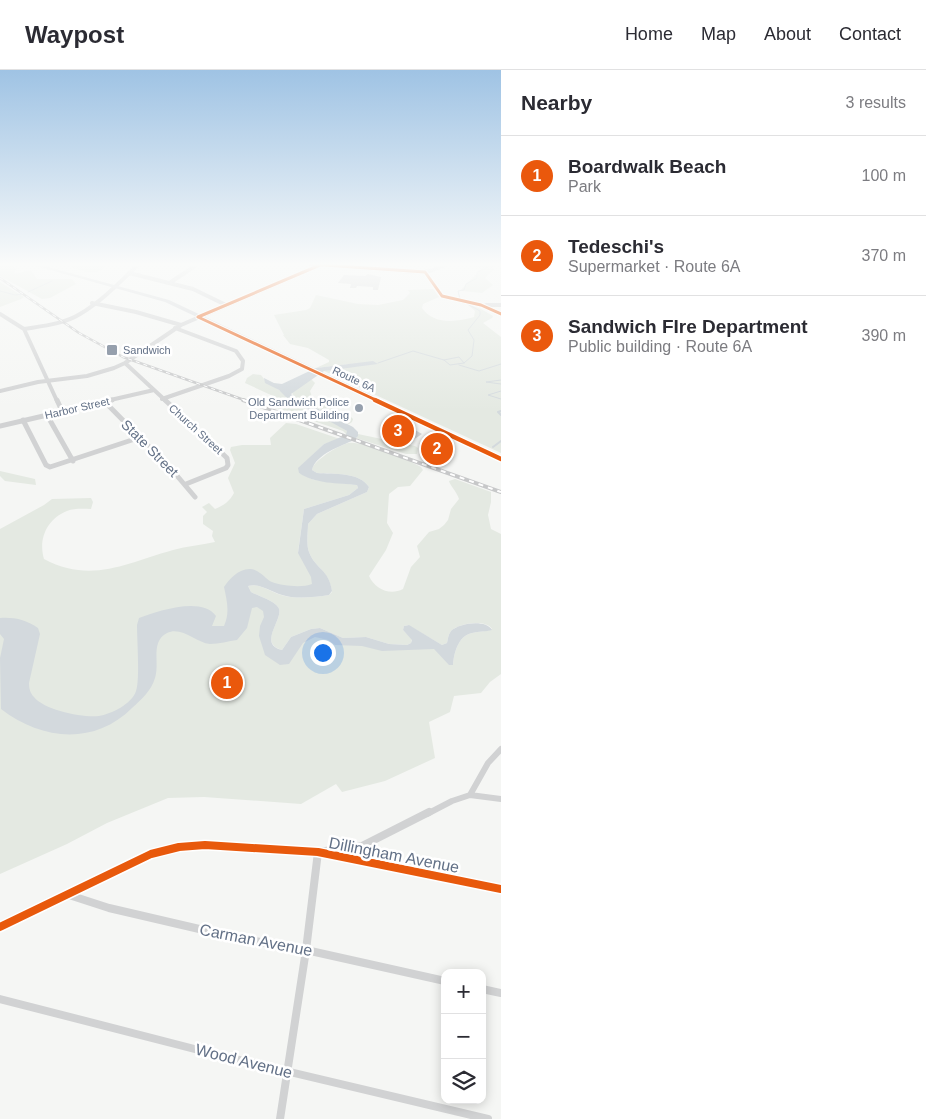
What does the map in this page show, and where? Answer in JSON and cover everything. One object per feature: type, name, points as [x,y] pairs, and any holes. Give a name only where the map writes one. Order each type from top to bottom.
[{"type":"main road","name":"Route 6A","points":[[190,313],[501,459]]},
{"type":"street","points":[[24,329],[51,324],[81,313]]},
{"type":"street","points":[[139,313],[181,325]]},
{"type":"street","points":[[0,391],[38,382],[95,374],[125,363],[175,328],[207,313]]},
{"type":"street","points":[[0,314],[24,329],[62,411]]},
{"type":"street","points":[[162,399],[229,376],[242,368],[244,361],[236,351],[218,342],[175,328]]},
{"type":"street","name":"Church Street","points":[[125,363],[216,447],[229,462],[226,468],[221,471],[186,484]]},
{"type":"street","name":"Harbor Street","points":[[0,426],[154,390]]},
{"type":"street","name":"State Street","points":[[104,401],[141,437],[196,497]]},
{"type":"street","points":[[47,415],[73,461]]},
{"type":"street","points":[[23,420],[47,466],[54,467],[141,437]]},
{"type":"street","points":[[470,796],[488,763],[501,748]]},
{"type":"street","points":[[280,1119],[306,950],[318,852],[362,846],[435,809],[470,796],[501,800]]},
{"type":"street","name":"Dillingham Avenue","points":[[0,927],[151,854],[179,847],[205,844],[318,852],[501,889]]},
{"type":"street","name":"Carman Avenue","points":[[69,895],[109,908],[238,938],[306,950],[441,980]]},
{"type":"street","points":[[486,990],[501,993]]},
{"type":"street","name":"Wood Avenue","points":[[0,999],[287,1072],[488,1119]]},
{"type":"shaded area","points":[[287,313],[427,313],[439,320],[446,321],[474,317],[475,313],[488,313],[493,316],[483,323],[501,337],[501,453],[324,371],[350,364],[316,368],[329,362],[329,360],[308,348],[290,344],[283,335],[274,315]]},
{"type":"shaded area","points":[[373,361],[378,364],[324,371],[291,394],[353,427],[358,432],[358,436],[354,440],[318,459],[312,470],[317,473],[353,476],[365,482],[369,487],[367,492],[317,514],[308,524],[308,549],[315,563],[328,578],[332,591],[329,595],[291,597],[262,587],[248,586],[251,592],[269,600],[278,607],[278,617],[271,636],[272,642],[275,647],[282,650],[291,637],[311,629],[320,628],[343,638],[366,637],[389,644],[407,645],[412,640],[403,630],[404,626],[409,625],[442,645],[447,643],[451,631],[466,624],[484,624],[492,630],[472,633],[463,638],[454,655],[453,665],[449,665],[434,649],[382,651],[362,646],[335,645],[328,640],[315,637],[303,643],[289,664],[280,665],[265,655],[259,636],[260,626],[264,617],[263,611],[257,607],[252,608],[247,628],[237,640],[210,644],[184,633],[173,631],[167,633],[162,637],[157,647],[155,678],[149,691],[117,720],[101,729],[67,734],[50,732],[33,727],[1,709],[0,658],[4,639],[0,634],[0,618],[20,620],[38,628],[40,634],[29,683],[32,694],[39,702],[64,712],[84,716],[99,716],[120,708],[134,696],[137,686],[137,625],[139,618],[179,607],[201,607],[209,610],[216,616],[212,626],[224,626],[227,602],[224,587],[239,572],[249,569],[255,570],[270,581],[281,585],[298,586],[312,584],[311,577],[298,553],[304,509],[349,495],[358,488],[357,485],[327,482],[305,477],[299,473],[298,468],[324,444],[346,435],[347,431],[286,397],[279,390],[265,383],[264,378],[274,383],[282,384],[316,368]]},
{"type":"shaded area","points":[[253,374],[261,375],[268,383],[298,404],[347,431],[347,435],[343,431],[275,408],[273,396],[245,383],[247,378]]},
{"type":"shaded area","points":[[311,379],[315,383],[310,391],[312,397],[349,415],[353,419],[352,422],[349,424],[293,396],[292,391]]},
{"type":"shaded area","points":[[286,423],[296,424],[340,439],[324,444],[299,468],[299,473],[314,480],[357,485],[358,488],[349,495],[304,509],[298,552],[318,575],[323,585],[323,590],[315,592],[280,590],[242,577],[238,582],[240,603],[263,602],[272,607],[274,611],[267,635],[269,645],[274,654],[285,652],[301,637],[312,633],[322,634],[336,642],[367,642],[396,647],[424,645],[420,637],[449,658],[453,665],[454,655],[463,638],[472,633],[492,629],[484,624],[466,624],[451,631],[447,643],[442,645],[408,625],[404,626],[403,630],[412,639],[411,643],[407,645],[389,644],[366,637],[343,638],[320,628],[311,629],[291,637],[282,650],[275,647],[271,636],[278,617],[278,607],[269,600],[251,592],[248,586],[262,587],[290,597],[313,597],[329,595],[332,592],[328,579],[309,552],[307,542],[308,524],[317,514],[367,492],[369,487],[365,482],[353,476],[317,473],[312,470],[316,462],[329,452],[345,444],[354,443],[373,447],[396,456],[421,467],[423,470],[410,486],[398,487],[389,494],[387,523],[393,533],[386,550],[369,576],[383,590],[393,592],[403,589],[411,567],[420,557],[417,546],[429,532],[439,529],[448,520],[451,509],[459,499],[449,481],[455,479],[491,492],[488,515],[491,529],[501,534],[501,674],[490,682],[481,693],[454,696],[450,712],[429,722],[435,758],[385,781],[342,792],[336,784],[301,804],[204,797],[168,798],[107,823],[67,844],[0,874],[0,529],[52,499],[91,498],[93,502],[91,509],[67,511],[49,524],[42,544],[44,559],[61,566],[93,571],[109,569],[178,549],[215,542],[212,536],[213,531],[203,524],[203,516],[207,512],[202,507],[209,503],[215,509],[218,508],[228,501],[234,493],[228,478],[235,463],[230,450],[231,447],[271,445],[270,438]]},
{"type":"shaded area","points":[[358,434],[415,446],[418,448],[417,454],[406,454],[356,438]]},
{"type":"shaded area","points":[[0,471],[35,479],[36,485],[5,481],[0,476]]},
{"type":"building","points":[[401,423],[422,434],[413,440],[391,432]]},
{"type":"waterway","points":[[464,363],[472,356],[474,340],[468,330],[480,313]]},
{"type":"waterway","points":[[378,363],[413,351],[444,360]]},
{"type":"waterway","points":[[444,360],[459,357],[464,363]]},
{"type":"waterway","points":[[444,360],[450,365],[464,363]]},
{"type":"waterway","points":[[459,365],[479,371],[501,364]]},
{"type":"waterway","points":[[501,380],[486,382],[501,384]]},
{"type":"waterway","points":[[501,391],[488,395],[501,399]]},
{"type":"waterway","points":[[501,411],[498,412],[501,415]]},
{"type":"waterway","points":[[493,447],[501,441]]},
{"type":"railway","points":[[50,313],[79,333],[123,357],[247,401]]},
{"type":"railway","points":[[243,400],[501,492]]},
{"type":"cycle path","points":[[198,317],[207,313]]},
{"type":"cycle path","points":[[198,317],[501,459]]},
{"type":"cycle path","points":[[0,927],[151,854],[179,847],[205,845],[318,852],[501,889]]},
{"type":"place","name":"Sandwich","points":[[112,350]]},
{"type":"place","name":"Old Sandwich Police Department Building","points":[[359,408]]},
{"type":"place","name":"Sandwich FIre Department","points":[[398,431]]},
{"type":"place","name":"Tedeschi's","points":[[437,449]]},
{"type":"place","name":"Boardwalk Beach","points":[[227,683]]}]
